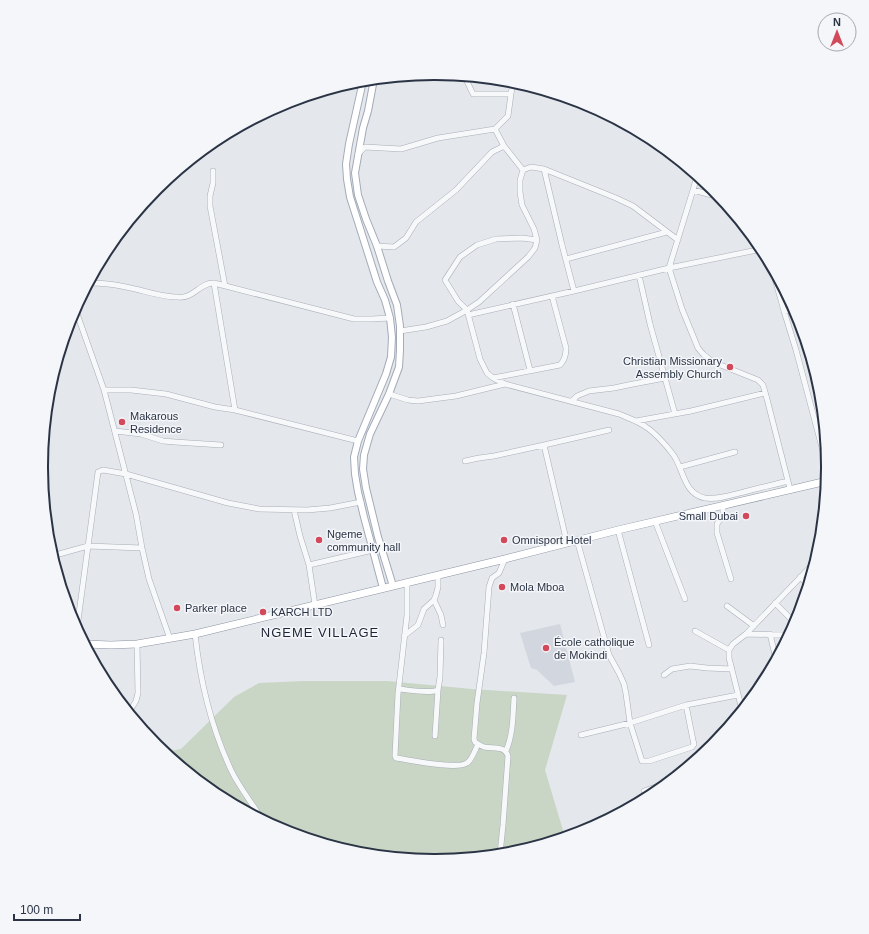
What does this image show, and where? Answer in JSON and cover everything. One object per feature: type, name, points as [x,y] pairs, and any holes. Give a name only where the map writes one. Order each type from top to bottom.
[{"type":"highway","points":[[91,644],[137,644],[195,634],[655,521],[820,482]]},
{"type":"main road","points":[[373,86],[357,155],[355,173],[358,195],[397,305],[400,331],[400,350],[399,367],[389,394],[370,434],[364,455],[363,469],[375,524],[393,586]]},
{"type":"main road","points":[[362,88],[348,150],[346,164],[347,178],[350,197],[377,282],[385,300],[390,318],[392,336],[391,357],[386,374],[358,441],[354,457],[355,474],[361,502],[383,588]]},
{"type":"street","points":[[468,82],[473,94],[511,94]]},
{"type":"street","points":[[357,155],[365,147],[401,149],[438,138],[495,129],[508,116],[512,88]]},
{"type":"street","points":[[495,129],[504,146],[523,170]]},
{"type":"street","points":[[377,246],[394,247],[406,238],[416,222],[456,190],[492,152],[504,146]]},
{"type":"street","points":[[523,170],[531,167],[544,169],[616,198],[633,206],[678,240]]},
{"type":"street","points":[[544,169],[574,291]]},
{"type":"street","points":[[467,312],[528,258],[535,248],[537,240],[534,229],[522,205],[520,192],[520,180],[523,170]]},
{"type":"street","points":[[213,171],[210,206],[226,286]]},
{"type":"street","points":[[695,182],[669,268],[682,309],[698,348],[713,362],[758,380],[763,386],[790,489]]},
{"type":"street","points":[[693,190],[708,194]]},
{"type":"street","points":[[566,260],[667,232]]},
{"type":"street","points":[[537,240],[522,238],[496,239],[477,245],[460,257],[445,280],[467,312],[480,359],[487,373],[492,378],[505,384],[619,414],[636,421],[648,428],[673,454],[689,488],[694,494],[705,498],[718,498],[788,481]]},
{"type":"street","points":[[400,331],[426,327],[447,321],[467,312],[552,296],[669,268],[755,250]]},
{"type":"street","points":[[639,275],[650,324],[674,414]]},
{"type":"street","points":[[95,283],[105,283],[127,287],[162,296],[186,297],[204,286],[214,283],[354,319],[390,318]]},
{"type":"street","points":[[214,283],[235,410]]},
{"type":"street","points":[[779,292],[820,439]]},
{"type":"street","points":[[492,378],[560,365],[564,361],[566,348],[552,296]]},
{"type":"street","points":[[514,304],[530,370]]},
{"type":"street","points":[[784,311],[788,311]]},
{"type":"street","points":[[78,317],[104,390],[136,514],[149,578],[170,639]]},
{"type":"street","points":[[572,401],[577,396],[589,391],[614,388],[665,378]]},
{"type":"street","points":[[389,394],[408,400],[418,401],[456,396],[505,384]]},
{"type":"street","points":[[104,390],[131,390],[166,394],[358,441]]},
{"type":"street","points":[[636,421],[691,411],[765,393]]},
{"type":"street","points":[[465,461],[494,456],[609,430]]},
{"type":"street","points":[[115,431],[141,434],[163,441],[221,445]]},
{"type":"street","points":[[544,444],[567,543]]},
{"type":"street","points":[[680,467],[734,452]]},
{"type":"street","points":[[78,618],[96,476],[98,472],[104,470],[126,474],[228,503],[259,509],[306,510],[330,508],[361,502]]},
{"type":"street","points":[[723,505],[723,515],[717,524],[717,533],[732,579]]},
{"type":"street","points":[[294,510],[309,565],[315,605]]},
{"type":"street","points":[[655,521],[685,599]]},
{"type":"street","points":[[618,530],[649,645]]},
{"type":"street","points":[[577,540],[609,655],[619,673],[626,694],[630,723],[642,761],[649,761],[692,747],[694,740],[686,705]]},
{"type":"street","points":[[58,554],[88,546],[142,548]]},
{"type":"street","points":[[309,565],[373,550]]},
{"type":"street","points":[[501,847],[508,756],[506,751],[502,748],[484,747],[475,742],[474,739],[490,587],[492,578],[499,573],[505,559]]},
{"type":"street","points":[[740,703],[729,658],[729,650],[733,644],[754,626],[807,570]]},
{"type":"street","points":[[404,636],[418,625],[424,609],[434,600],[438,586],[438,575]]},
{"type":"street","points":[[800,577],[804,580]]},
{"type":"street","points":[[406,582],[407,615],[399,689],[395,756],[396,758],[447,765],[462,765],[469,762],[478,744]]},
{"type":"street","points":[[434,600],[443,625]]},
{"type":"street","points":[[775,603],[790,619]]},
{"type":"street","points":[[727,606],[754,626]]},
{"type":"street","points":[[695,631],[729,650]]},
{"type":"street","points":[[195,634],[198,657],[213,722],[220,744],[233,773],[256,810]]},
{"type":"street","points":[[746,634],[783,635]]},
{"type":"street","points":[[770,634],[774,651]]},
{"type":"street","points":[[435,736],[440,677],[441,640]]},
{"type":"street","points":[[132,707],[136,701],[138,692],[137,644]]},
{"type":"street","points":[[664,675],[672,669],[690,666],[732,669]]},
{"type":"street","points":[[399,689],[427,692],[435,692],[438,690]]},
{"type":"street","points":[[581,735],[630,723],[686,705],[738,696]]},
{"type":"street","points":[[506,751],[510,743],[514,698]]},
{"type":"shaded area","name":"École catholique de Mokindi","points":[[560,624],[575,682],[554,686],[537,670],[531,668],[520,633]]},
{"type":"green space","points":[[303,681],[387,681],[472,689],[567,695],[545,770],[563,831],[510,846],[485,850],[460,853],[409,853],[359,846],[334,840],[310,833],[264,814],[241,802],[199,774],[172,751],[181,749],[234,697],[259,683]]},
{"type":"place","name":"Christian Missionary Assembly Church","points":[[730,367]]},
{"type":"place","name":"Makarous Residence","points":[[122,422]]},
{"type":"place","name":"Small Dubai","points":[[746,516]]},
{"type":"place","name":"Ngeme community hall","points":[[319,540]]},
{"type":"place","name":"Omnisport Hotel","points":[[504,540]]},
{"type":"place","name":"Mola Mboa","points":[[502,587]]},
{"type":"place","name":"Parker place","points":[[177,608]]},
{"type":"place","name":"KARCH LTD","points":[[263,612]]},
{"type":"place","name":"École catholique de Mokindi","points":[[546,648]]},
{"type":"district","name":"NGEME VILLAGE","points":[[320,632]]}]
